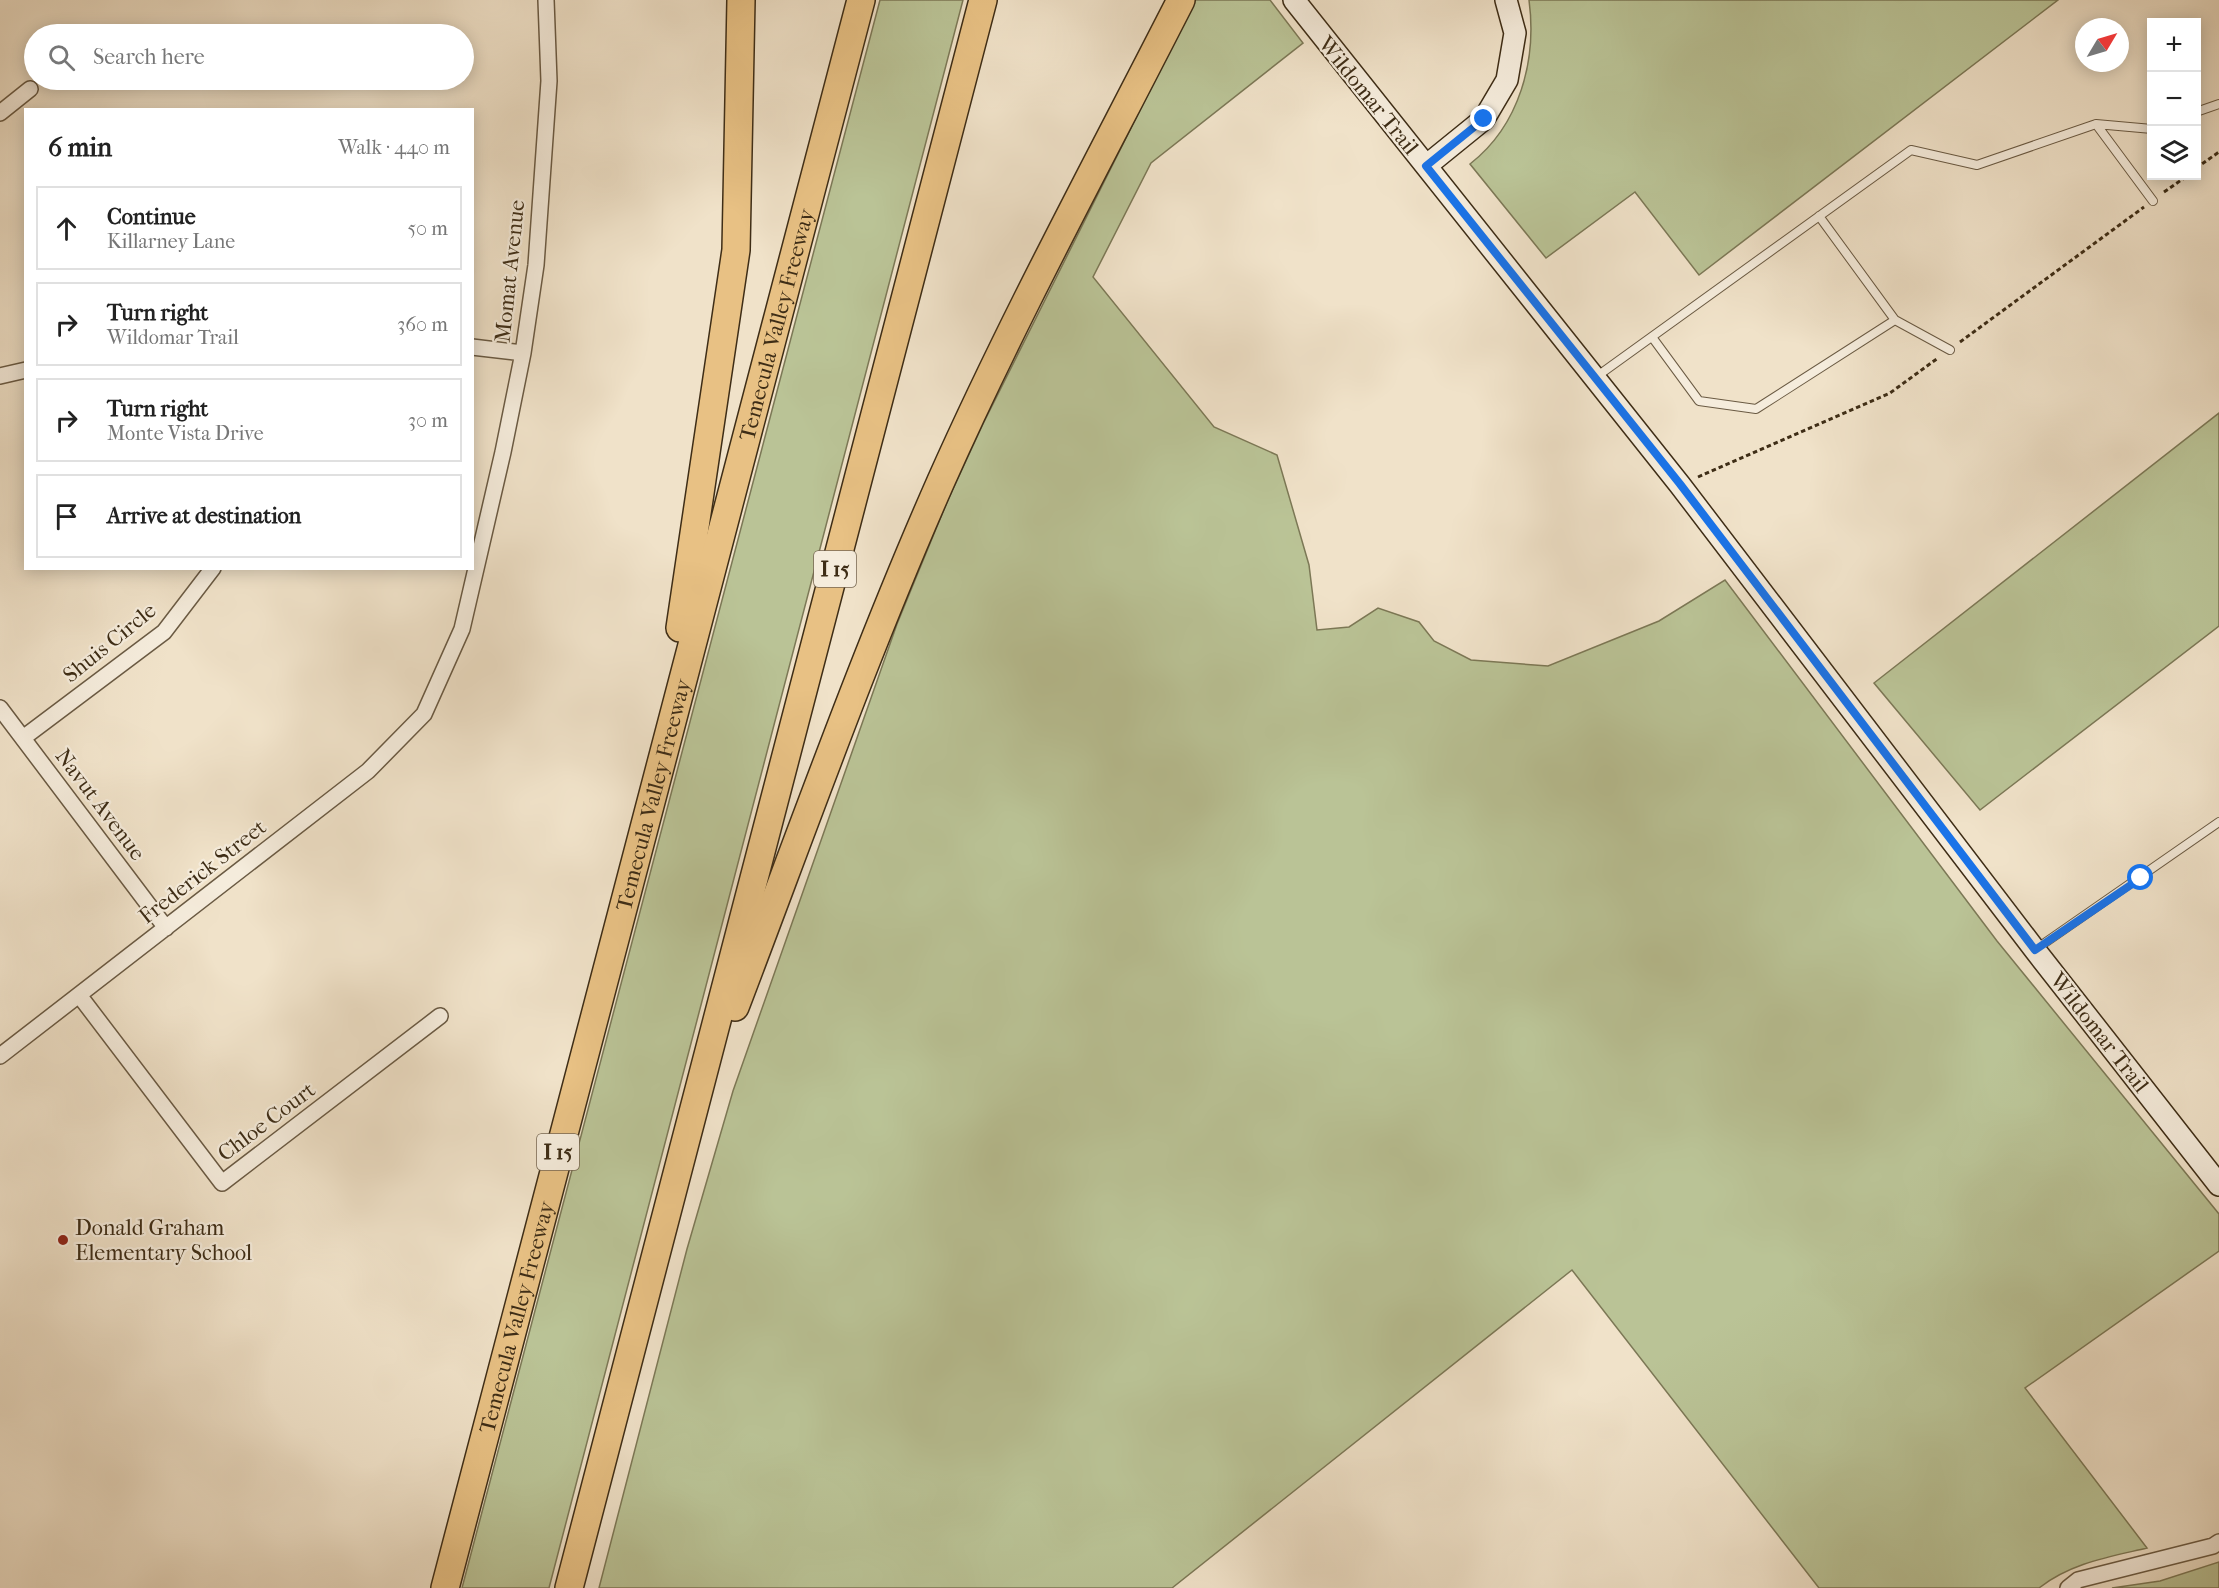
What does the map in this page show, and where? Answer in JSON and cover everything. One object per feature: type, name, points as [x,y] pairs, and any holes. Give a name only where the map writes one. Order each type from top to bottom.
[{"type":"highway","points":[[661,756],[736,250],[741,0]]},
{"type":"highway","name":"Temecula Valley Freeway","points":[[445,1588],[661,756],[861,0]]},
{"type":"highway","name":"I 15","points":[[569,1588],[983,0]]},
{"type":"highway","points":[[686,1137],[886,611],[942,479],[1006,346],[1181,0]]},
{"type":"main road","name":"Wildomar Trail","points":[[1294,0],[1680,484],[2035,950],[2219,1185]]},
{"type":"main road","points":[[1426,166],[1484,119],[1507,80],[1515,33],[1506,0]]},
{"type":"street","name":"Momat Avenue","points":[[424,714],[462,629],[503,452],[523,353],[536,265],[549,81],[546,0]]},
{"type":"street","points":[[0,113],[29,90]]},
{"type":"street","points":[[474,347],[523,353]]},
{"type":"street","points":[[0,376],[24,370]]},
{"type":"street","name":"Shuis Circle","points":[[23,738],[164,632],[211,570]]},
{"type":"street","name":"Navut Avenue","points":[[0,708],[166,928]]},
{"type":"street","name":"Frederick Street","points":[[0,1056],[368,771],[424,714]]},
{"type":"street","name":"Chloe Court","points":[[79,995],[222,1183],[440,1016]]},
{"type":"street","points":[[2068,1588],[2079,1580],[2212,1546],[2219,1542]]},
{"type":"lane","points":[[2201,110],[2219,104]]},
{"type":"lane","points":[[2096,124],[2152,201]]},
{"type":"lane","points":[[1594,378],[1911,150],[1977,165],[2096,124],[2147,129]]},
{"type":"lane","points":[[1819,216],[1895,320],[1950,350]]},
{"type":"lane","points":[[1652,337],[1699,401],[1756,409],[1895,320]]},
{"type":"lane","points":[[2035,950],[2219,822]]},
{"type":"path","points":[[2201,165],[2219,152]]},
{"type":"green space","points":[[880,0],[963,0],[549,1588],[462,1588]]},
{"type":"green space","points":[[1195,0],[1270,0],[1303,43],[1151,163],[1093,277],[1214,427],[1277,455],[1309,565],[1317,630],[1349,627],[1378,608],[1419,622],[1434,641],[1471,660],[1548,666],[1659,621],[1725,580],[1997,941],[2219,1214],[2219,1251],[2025,1388],[2147,1548],[2077,1567],[2051,1579],[2039,1588],[1819,1588],[1572,1270],[1172,1588],[599,1588],[687,1249],[733,1091],[897,624],[947,502],[983,424]]},
{"type":"green space","points":[[1529,0],[2058,0],[1699,275],[1635,192],[1546,258],[1470,164],[1501,130],[1513,111],[1521,90],[1530,45]]},
{"type":"green space","points":[[2219,413],[2219,626],[1980,810],[1874,683]]},
{"type":"green space","points":[[2219,1562],[2219,1588],[2112,1588],[2160,1581]]},
{"type":"place","name":"Donald Graham Elementary School","points":[[63,1240]]},
{"type":"route","points":[[1484,119],[1426,166],[1680,484],[2035,950],[2141,878]]}]
